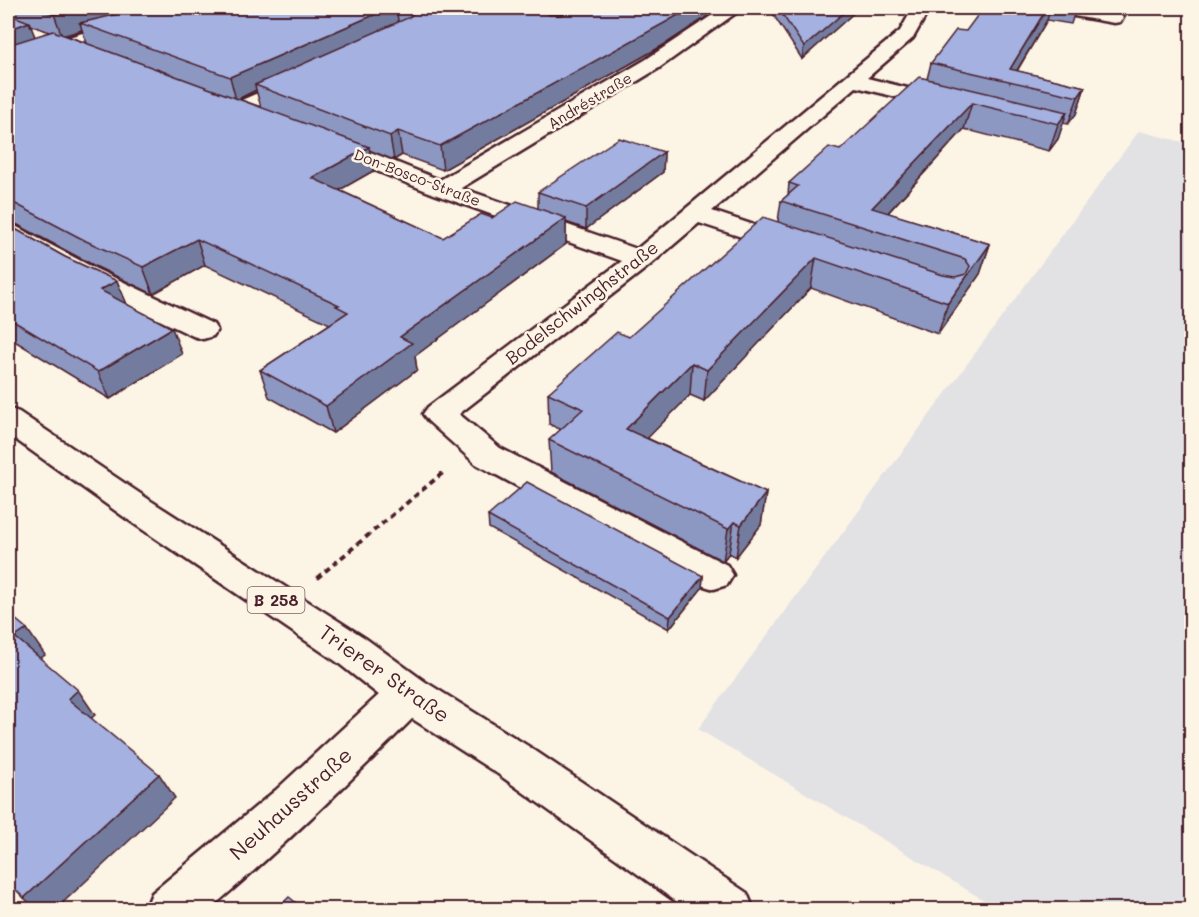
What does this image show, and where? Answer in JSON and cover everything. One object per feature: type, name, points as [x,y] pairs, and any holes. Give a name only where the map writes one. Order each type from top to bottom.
[{"type":"street","points":[[8,63],[60,44],[123,28],[181,8]]},
{"type":"street","name":"Andréstraße","points":[[442,189],[652,64],[734,8]]},
{"type":"street","name":"Bodelschwinghstraße","points":[[439,414],[641,259],[907,34],[921,8]]},
{"type":"street","points":[[1057,8],[1114,18]]},
{"type":"street","points":[[39,36],[92,56]]},
{"type":"street","points":[[266,121],[226,106],[320,71]]},
{"type":"street","points":[[851,80],[963,107]]},
{"type":"street","name":"Don-Bosco-Straße","points":[[307,135],[442,189],[641,259]]},
{"type":"street","points":[[694,213],[814,254]]},
{"type":"street","points":[[8,232],[87,275],[203,330]]},
{"type":"street","points":[[439,414],[488,456],[714,575]]},
{"type":"street","name":"Trierer Straße","points":[[8,419],[140,510],[285,605],[409,694],[513,760],[730,909]]},
{"type":"street","name":"Neuhausstraße","points":[[170,909],[205,882],[319,782],[409,694]]},
{"type":"path","points":[[285,605],[451,466],[439,414]]},
{"type":"shaded area","points":[[1139,131],[1191,144],[1191,909],[999,909],[698,729]]},
{"type":"building","points":[[32,8],[79,8],[54,14]]},
{"type":"building","points":[[139,8],[390,8],[230,77],[80,23]]},
{"type":"building","points":[[412,8],[545,8],[549,15],[561,15],[573,8],[690,8],[440,146],[398,131],[390,136],[255,85],[410,17],[415,11]]},
{"type":"building","points":[[778,8],[849,8],[804,47]]},
{"type":"building","points":[[983,8],[1047,8],[1010,69],[1085,87],[1078,97],[931,63],[956,30],[966,31]]},
{"type":"building","points":[[8,14],[29,22],[8,30]]},
{"type":"building","points":[[53,31],[369,147],[312,178],[443,238],[481,214],[492,218],[517,201],[566,218],[400,337],[412,343],[326,406],[260,370],[348,312],[336,306],[339,305],[197,239],[143,267],[86,241],[8,200],[8,45]]},
{"type":"building","points":[[919,77],[1067,112],[1058,124],[972,103],[872,208],[990,244],[948,303],[816,258],[707,370],[692,363],[626,429],[766,493],[741,525],[734,522],[728,529],[549,440],[583,409],[548,393],[617,332],[629,337],[763,217],[943,275],[955,277],[966,274],[970,266],[965,259],[781,201],[798,186],[789,183],[829,147],[840,150]]},
{"type":"building","points":[[619,138],[664,152],[586,208],[538,192]]},
{"type":"building","points":[[8,225],[65,257],[117,281],[100,290],[172,328],[98,372],[8,318]]},
{"type":"building","points":[[527,482],[703,576],[670,617],[488,516]]},
{"type":"building","points":[[8,613],[27,629],[15,637],[78,690],[68,699],[159,774],[24,898],[8,882]]},
{"type":"building","points":[[289,897],[304,909],[277,909]]}]
